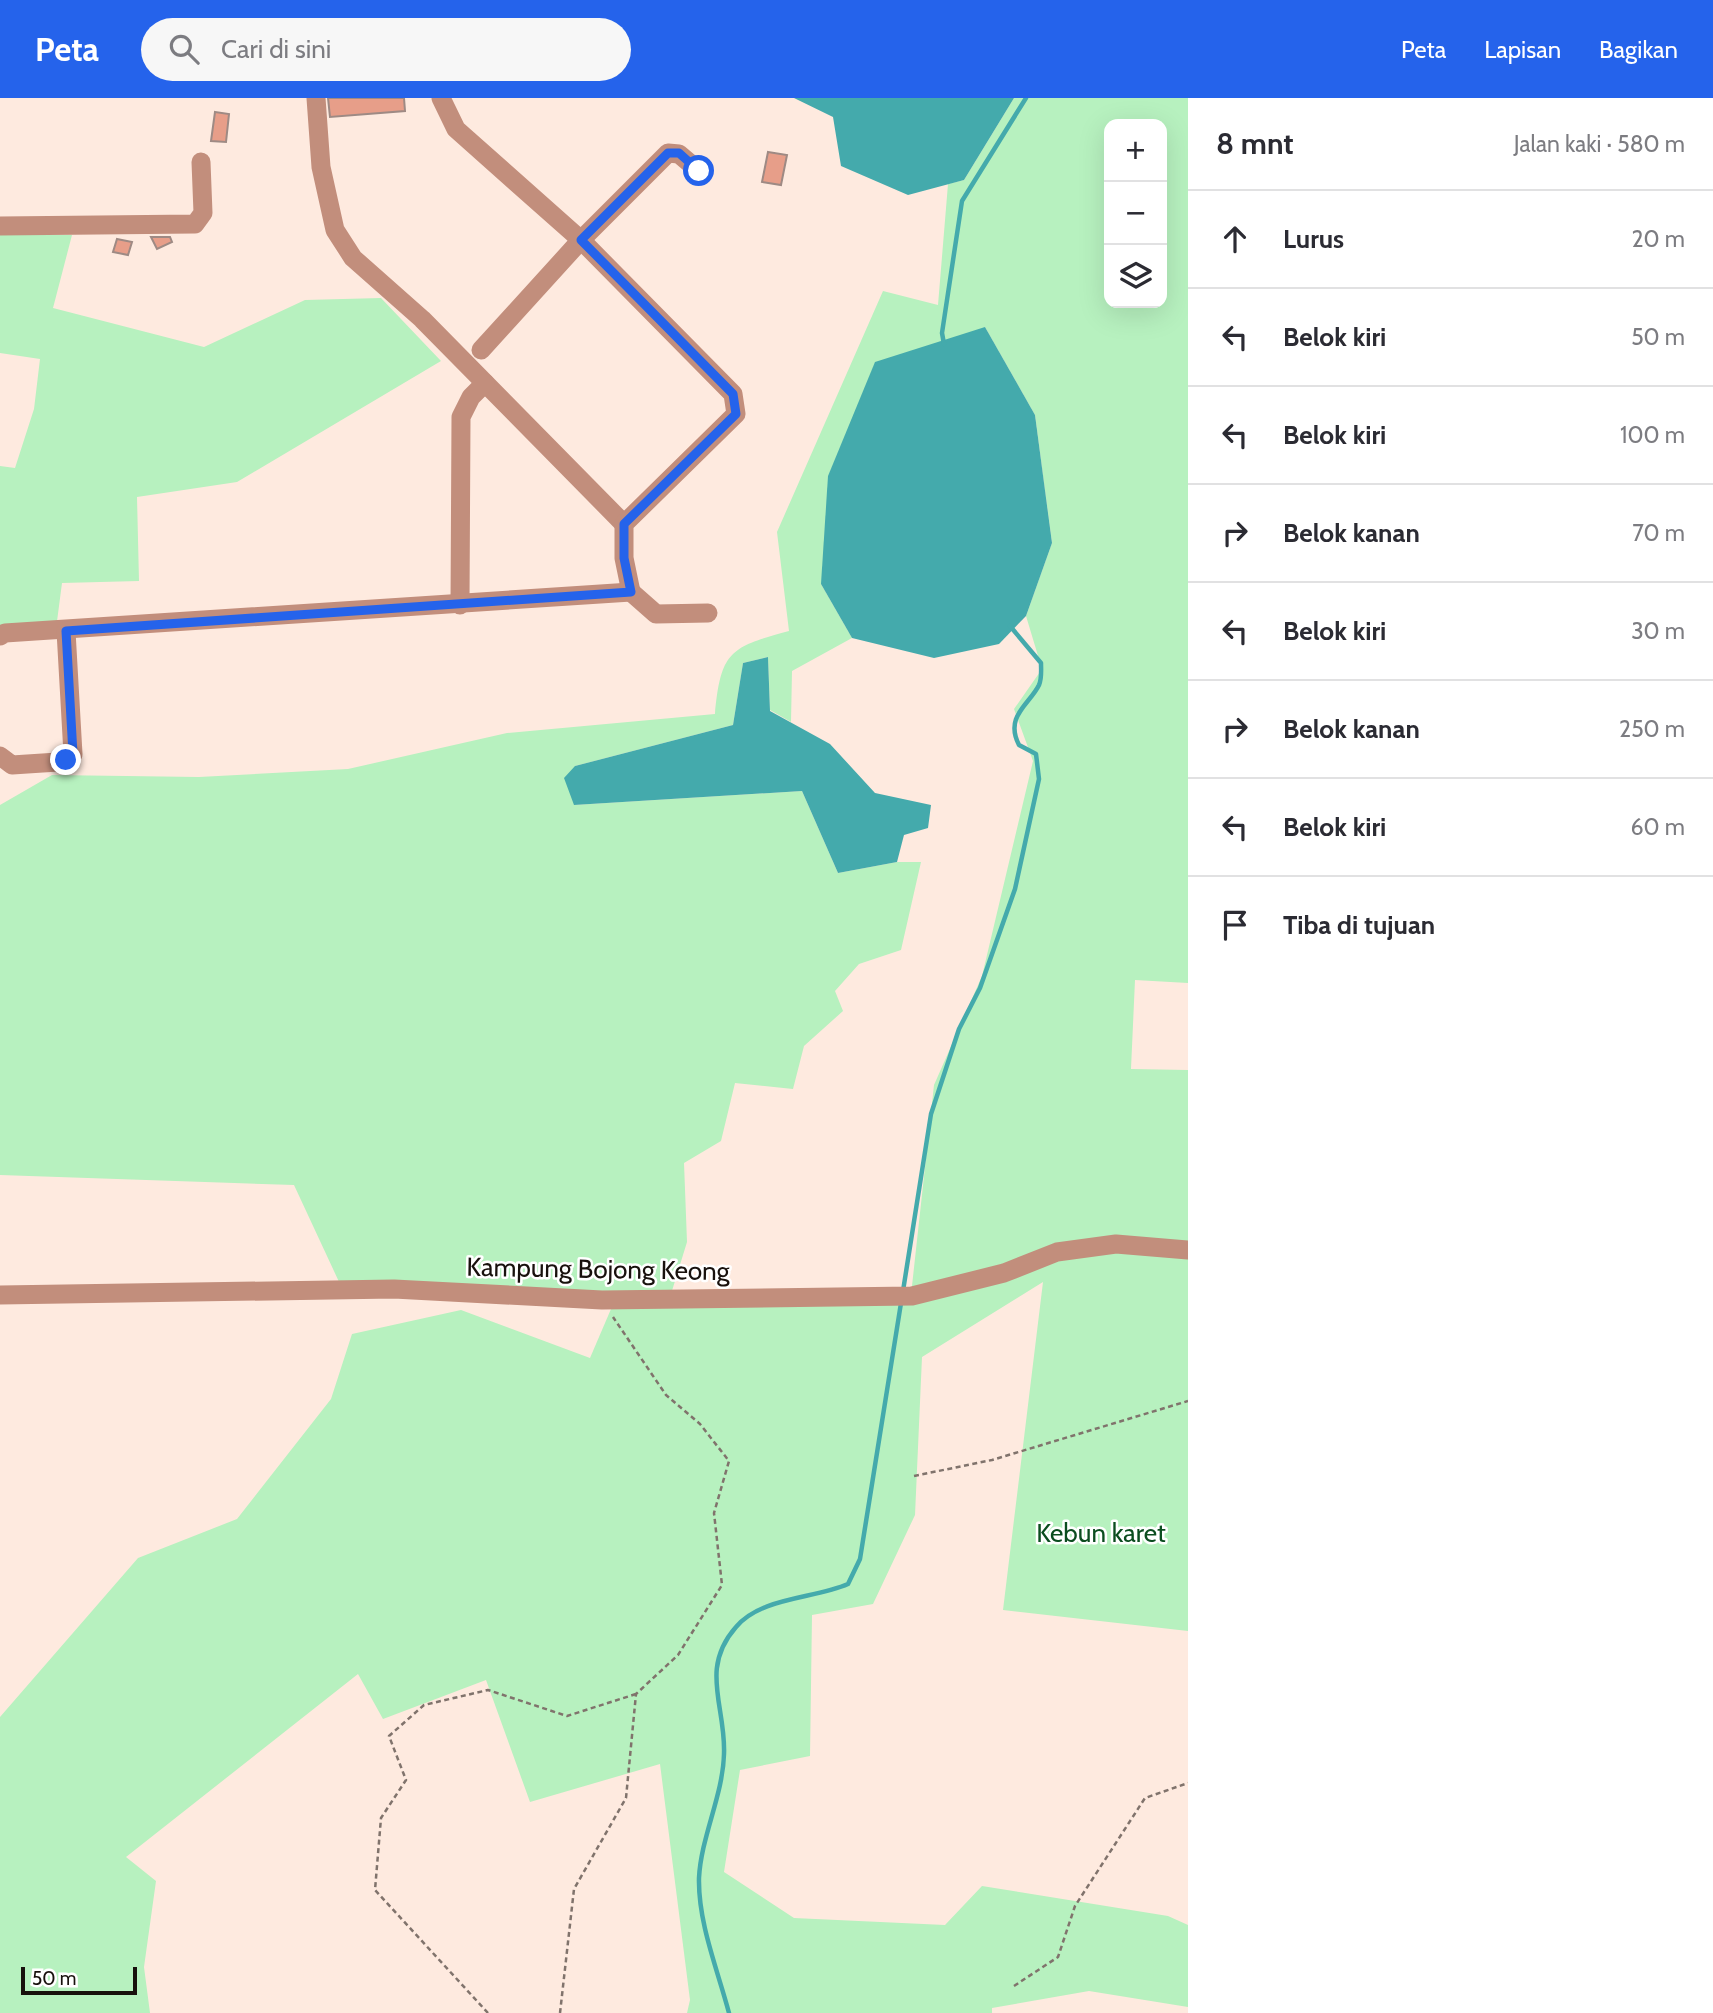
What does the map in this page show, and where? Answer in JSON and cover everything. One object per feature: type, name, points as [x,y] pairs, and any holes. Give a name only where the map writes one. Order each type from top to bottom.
[{"type":"street","points":[[316,98],[321,167],[335,230],[353,258],[422,319],[624,524],[624,558],[631,592],[656,614],[708,613]]},
{"type":"street","points":[[441,98],[456,129],[581,240],[733,394],[736,414],[624,524]]},
{"type":"street","points":[[481,350],[581,240],[668,153],[679,153],[699,171]]},
{"type":"street","points":[[0,226],[195,224],[203,213],[201,162]]},
{"type":"street","points":[[460,606],[461,417],[471,397],[485,383]]},
{"type":"street","points":[[0,636],[5,633],[67,639],[631,592]]},
{"type":"street","points":[[0,756],[12,765],[58,762],[73,754],[67,639]]},
{"type":"street","name":"Kampung Bojong Keong","points":[[0,1295],[394,1289],[601,1300],[891,1297],[912,1296],[1004,1273],[1057,1252],[1116,1244],[1188,1250]]},
{"type":"path","points":[[488,2013],[376,1890],[381,1818],[406,1780],[389,1736],[424,1705],[488,1690],[567,1716],[636,1694],[678,1655],[722,1586],[714,1513],[729,1461],[700,1424],[666,1395],[601,1300]]},
{"type":"path","points":[[914,1476],[992,1461],[1188,1401]]},
{"type":"path","points":[[561,2013],[574,1889],[625,1798],[636,1694]]},
{"type":"path","points":[[1014,1986],[1058,1957],[1075,1906],[1145,1798],[1188,1783]]},
{"type":"green space","name":"Kebun karet","points":[[1014,98],[1188,98],[1188,983],[1135,980],[1131,1069],[1188,1070],[1188,1631],[1003,1610],[1043,1282],[922,1357],[915,1515],[873,1604],[812,1615],[810,1756],[740,1770],[724,1872],[794,1918],[945,1925],[982,1886],[1168,1916],[1188,1925],[1188,2007],[1089,1991],[992,2008],[992,2013],[687,2013],[690,2000],[660,1764],[530,1802],[486,1680],[383,1719],[358,1674],[126,1857],[156,1881],[144,1967],[150,2013],[0,2013],[0,1717],[138,1558],[237,1519],[331,1399],[352,1334],[461,1310],[590,1358],[617,1295],[340,1284],[294,1185],[0,1175],[0,805],[52,775],[199,777],[348,769],[507,733],[715,714],[721,677],[725,664],[732,655],[753,642],[789,631],[777,532],[883,291],[938,305],[948,184],[964,180]],"holes":[[[985,327],[1035,415],[1052,543],[1026,616],[1042,669],[1014,709],[1033,761],[982,976],[934,1085],[911,1295],[671,1294],[687,1242],[684,1163],[721,1141],[735,1083],[793,1089],[804,1046],[843,1011],[835,991],[859,964],[901,950],[921,862],[897,862],[838,873],[802,791],[574,805],[575,766],[733,725],[743,663],[768,657],[770,710],[791,722],[792,671],[852,638],[821,584]]]},
{"type":"green space","points":[[0,235],[72,235],[53,308],[204,347],[305,300],[381,298],[441,361],[237,482],[137,497],[139,581],[62,583],[56,629],[0,634],[0,466],[15,468],[34,409],[40,359],[0,353]]},
{"type":"water","points":[[794,98],[1014,98],[964,180],[908,195],[841,166],[833,117]]},
{"type":"water","points":[[985,327],[1035,415],[1052,543],[1026,616],[999,644],[934,658],[852,638],[821,584],[828,476],[875,362]]},
{"type":"water","points":[[768,657],[770,711],[830,744],[875,793],[931,805],[928,828],[904,835],[897,862],[838,873],[802,791],[574,805],[564,778],[575,766],[733,725],[743,663]]},
{"type":"building","points":[[328,98],[404,98],[405,111],[330,117]]},
{"type":"building","points":[[215,112],[229,114],[226,142],[211,141]]},
{"type":"building","points":[[768,152],[787,155],[781,185],[762,182]]},
{"type":"building","points":[[151,237],[170,237],[172,242],[157,249]]},
{"type":"building","points":[[117,239],[132,242],[128,255],[113,252]]},
{"type":"waterway","points":[[944,344],[942,333],[962,201],[1026,98]]},
{"type":"waterway","points":[[903,1291],[931,1114],[959,1029],[980,988],[1015,889],[1039,779],[1036,754],[1019,745],[1015,726],[1020,711],[1039,685],[1041,663],[1010,626]]},
{"type":"waterway","points":[[729,2013],[705,1929],[699,1878],[723,1769],[724,1736],[716,1673],[719,1658],[736,1627],[759,1610],[848,1584],[860,1559],[901,1303]]},
{"type":"route","points":[[66,760],[73,754],[66,631],[460,606],[631,592],[624,558],[624,524],[736,414],[733,394],[581,240],[668,153],[679,153],[699,171]]}]
